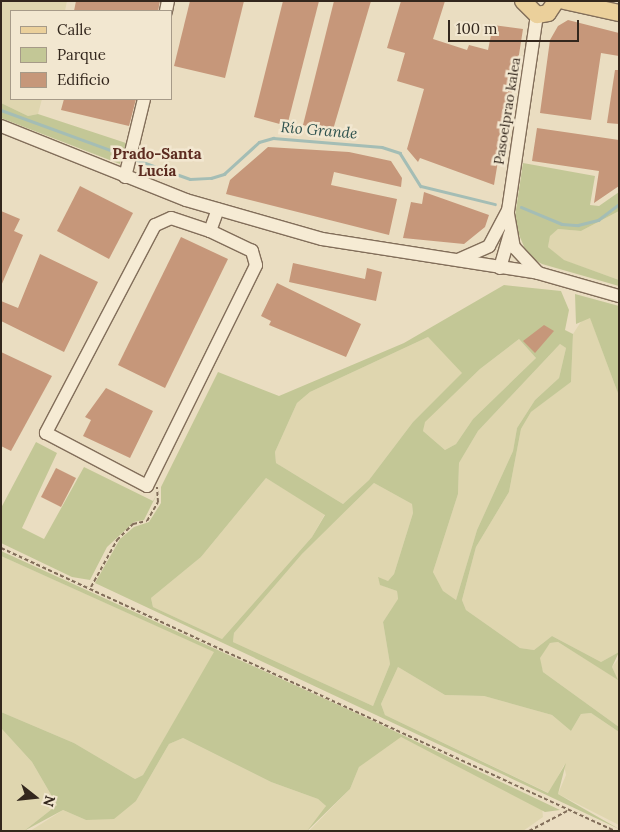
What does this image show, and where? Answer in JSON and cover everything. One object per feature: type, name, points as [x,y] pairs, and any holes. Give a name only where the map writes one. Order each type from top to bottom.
[{"type":"main road","points":[[524,1],[537,15],[548,13],[556,1]]},
{"type":"main road","points":[[564,1],[619,13]]},
{"type":"street","name":"Pasoelprao kalea","points":[[500,268],[537,15]]},
{"type":"street","points":[[125,177],[144,100]]},
{"type":"street","points":[[1,126],[125,177],[218,209],[322,239],[453,262],[538,273],[619,296]]},
{"type":"street","points":[[210,231],[218,209]]},
{"type":"street","points":[[171,218],[210,231],[252,251],[256,265],[147,486],[46,433],[155,225],[171,218]]},
{"type":"street","points":[[453,262],[471,258],[505,233],[514,247],[538,273]]},
{"type":"path","points":[[90,587],[108,551],[133,524],[147,521],[158,502],[152,476]]},
{"type":"path","points":[[1,548],[90,587],[615,831]]},
{"type":"path","points":[[529,831],[569,810]]},
{"type":"shaded area","points":[[1,1],[67,1],[65,10],[10,10],[10,100],[42,100],[38,114],[28,116],[1,103]]},
{"type":"shaded area","points":[[619,211],[619,280],[563,260],[548,247],[550,235],[558,229],[581,231]]},
{"type":"shaded area","points":[[584,317],[590,317],[619,396],[619,652],[601,662],[552,636],[534,650],[520,648],[466,610],[462,600],[476,547],[509,492],[521,429],[531,412],[571,382],[573,334]]},
{"type":"shaded area","points":[[428,337],[463,373],[413,422],[369,480],[343,504],[276,463],[275,452],[297,403],[310,392]]},
{"type":"shaded area","points":[[519,339],[536,358],[473,419],[456,444],[445,450],[423,431],[424,422],[480,369]]},
{"type":"shaded area","points":[[560,344],[566,348],[559,378],[535,400],[517,428],[513,451],[477,530],[456,600],[443,592],[433,572],[458,494],[459,463],[478,431]]},
{"type":"shaded area","points":[[266,478],[325,514],[312,537],[222,639],[153,607],[151,598],[201,557]]},
{"type":"shaded area","points":[[374,483],[412,504],[413,513],[394,574],[388,581],[378,578],[381,585],[397,591],[398,600],[383,622],[390,664],[373,706],[233,642],[234,633],[302,554]]},
{"type":"shaded area","points":[[1,556],[215,652],[143,775],[135,779],[74,743],[1,712]]},
{"type":"shaded area","points":[[558,642],[617,679],[612,667],[619,658],[619,727],[543,672],[539,658],[550,643]]},
{"type":"shaded area","points":[[398,667],[445,695],[484,696],[552,715],[571,731],[581,714],[591,713],[619,732],[619,825],[558,794],[566,775],[564,765],[549,793],[385,715],[381,704]]},
{"type":"shaded area","points":[[1,728],[32,762],[57,805],[24,831],[1,831]]},
{"type":"shaded area","points":[[394,737],[401,737],[542,807],[543,817],[523,831],[309,831],[350,789],[359,767]]},
{"type":"shaded area","points":[[183,738],[271,782],[318,799],[326,806],[322,815],[307,831],[30,831],[63,810],[86,820],[136,801],[169,744]]},
{"type":"green space","points":[[1,103],[28,116],[38,114],[126,143],[120,164],[1,118]]},
{"type":"green space","points":[[523,163],[595,176],[590,205],[599,206],[619,192],[619,211],[581,231],[558,229],[550,236],[548,247],[564,260],[619,280],[619,286],[542,264],[528,256],[514,223]]},
{"type":"green space","points":[[504,285],[561,291],[569,310],[565,330],[573,334],[571,382],[531,412],[521,429],[509,492],[476,547],[462,600],[466,610],[520,648],[534,650],[552,636],[601,662],[619,652],[612,667],[618,680],[558,642],[550,643],[540,658],[543,672],[619,727],[619,732],[591,713],[581,714],[571,731],[552,715],[484,696],[445,695],[398,667],[381,704],[385,715],[548,793],[566,763],[558,794],[619,829],[95,583],[120,539],[134,527],[149,522],[161,503],[161,487],[218,372],[279,396],[404,343]],"holes":[[[428,337],[462,373],[413,422],[369,480],[343,504],[276,463],[275,452],[297,403],[310,392]],[[519,339],[536,358],[473,419],[456,444],[445,450],[423,431],[425,422],[480,369]],[[560,344],[566,348],[559,378],[535,400],[517,428],[513,451],[477,530],[456,600],[443,591],[433,572],[458,494],[459,463],[478,431]],[[266,478],[325,515],[312,537],[222,639],[153,607],[151,598],[201,557]],[[374,483],[412,504],[413,513],[394,574],[388,581],[378,577],[380,585],[397,591],[398,599],[383,622],[390,664],[373,706],[233,642],[234,633],[302,554]]]},
{"type":"green space","points":[[575,294],[619,306],[619,396],[590,318],[576,324]]},
{"type":"green space","points":[[36,442],[57,453],[22,528],[44,539],[84,467],[153,501],[157,494],[144,520],[134,522],[107,547],[90,580],[72,577],[1,543],[1,508]]},
{"type":"green space","points":[[1,551],[369,719],[560,810],[545,812],[401,737],[359,767],[350,789],[307,831],[326,806],[318,799],[271,782],[183,738],[169,744],[136,801],[114,819],[86,820],[63,810],[24,831],[57,805],[32,762],[1,728],[1,712],[74,743],[135,779],[143,775],[214,652],[1,556]]},
{"type":"building","points":[[76,1],[160,1],[158,10],[74,10]]},
{"type":"building","points":[[190,1],[244,1],[225,78],[174,66]]},
{"type":"building","points":[[283,1],[319,1],[287,126],[254,117]]},
{"type":"building","points":[[334,1],[371,1],[332,133],[303,125]]},
{"type":"building","points":[[401,1],[445,1],[433,39],[467,50],[469,45],[488,50],[493,25],[523,29],[504,151],[500,149],[494,185],[420,158],[418,162],[407,149],[424,89],[397,81],[405,53],[387,48]]},
{"type":"building","points":[[568,20],[619,33],[619,56],[601,53],[591,120],[540,113],[550,40],[558,26]]},
{"type":"building","points":[[615,70],[619,70],[619,124],[607,123]]},
{"type":"building","points":[[64,100],[136,100],[129,126],[61,110]]},
{"type":"building","points":[[537,128],[619,140],[619,186],[594,203],[599,171],[532,161]]},
{"type":"building","points":[[268,147],[349,152],[391,161],[402,178],[401,187],[334,172],[331,185],[397,199],[389,235],[226,194],[230,180]]},
{"type":"building","points":[[80,186],[133,213],[109,259],[57,231]]},
{"type":"building","points":[[424,192],[489,215],[485,227],[464,244],[403,238],[411,202],[422,204]]},
{"type":"building","points":[[1,211],[20,219],[14,231],[23,235],[1,286]]},
{"type":"building","points":[[181,237],[228,259],[165,388],[118,365]]},
{"type":"building","points":[[40,254],[98,282],[64,352],[1,321],[1,301],[18,308]]},
{"type":"building","points":[[293,263],[365,279],[367,268],[382,272],[376,301],[289,282]]},
{"type":"building","points":[[277,283],[361,324],[346,357],[269,325],[271,321],[261,316]]},
{"type":"building","points":[[544,325],[554,331],[535,353],[523,341]]},
{"type":"building","points":[[1,352],[52,376],[11,451],[1,446]]},
{"type":"building","points":[[106,388],[153,411],[130,458],[83,436],[91,420],[85,417]]},
{"type":"building","points":[[56,468],[76,478],[61,507],[41,497]]},
{"type":"waterway","name":"Río Grande","points":[[1,110],[124,155]]},
{"type":"waterway","name":"Río Grande","points":[[137,160],[190,179],[211,178],[224,174],[259,142],[273,138],[382,147],[400,153],[421,186],[495,204]]},
{"type":"waterway","name":"Río Grande","points":[[521,207],[562,224],[578,225],[598,220],[619,204]]},
{"type":"district","name":"Prado-Santa Lucía","points":[[157,162]]}]
